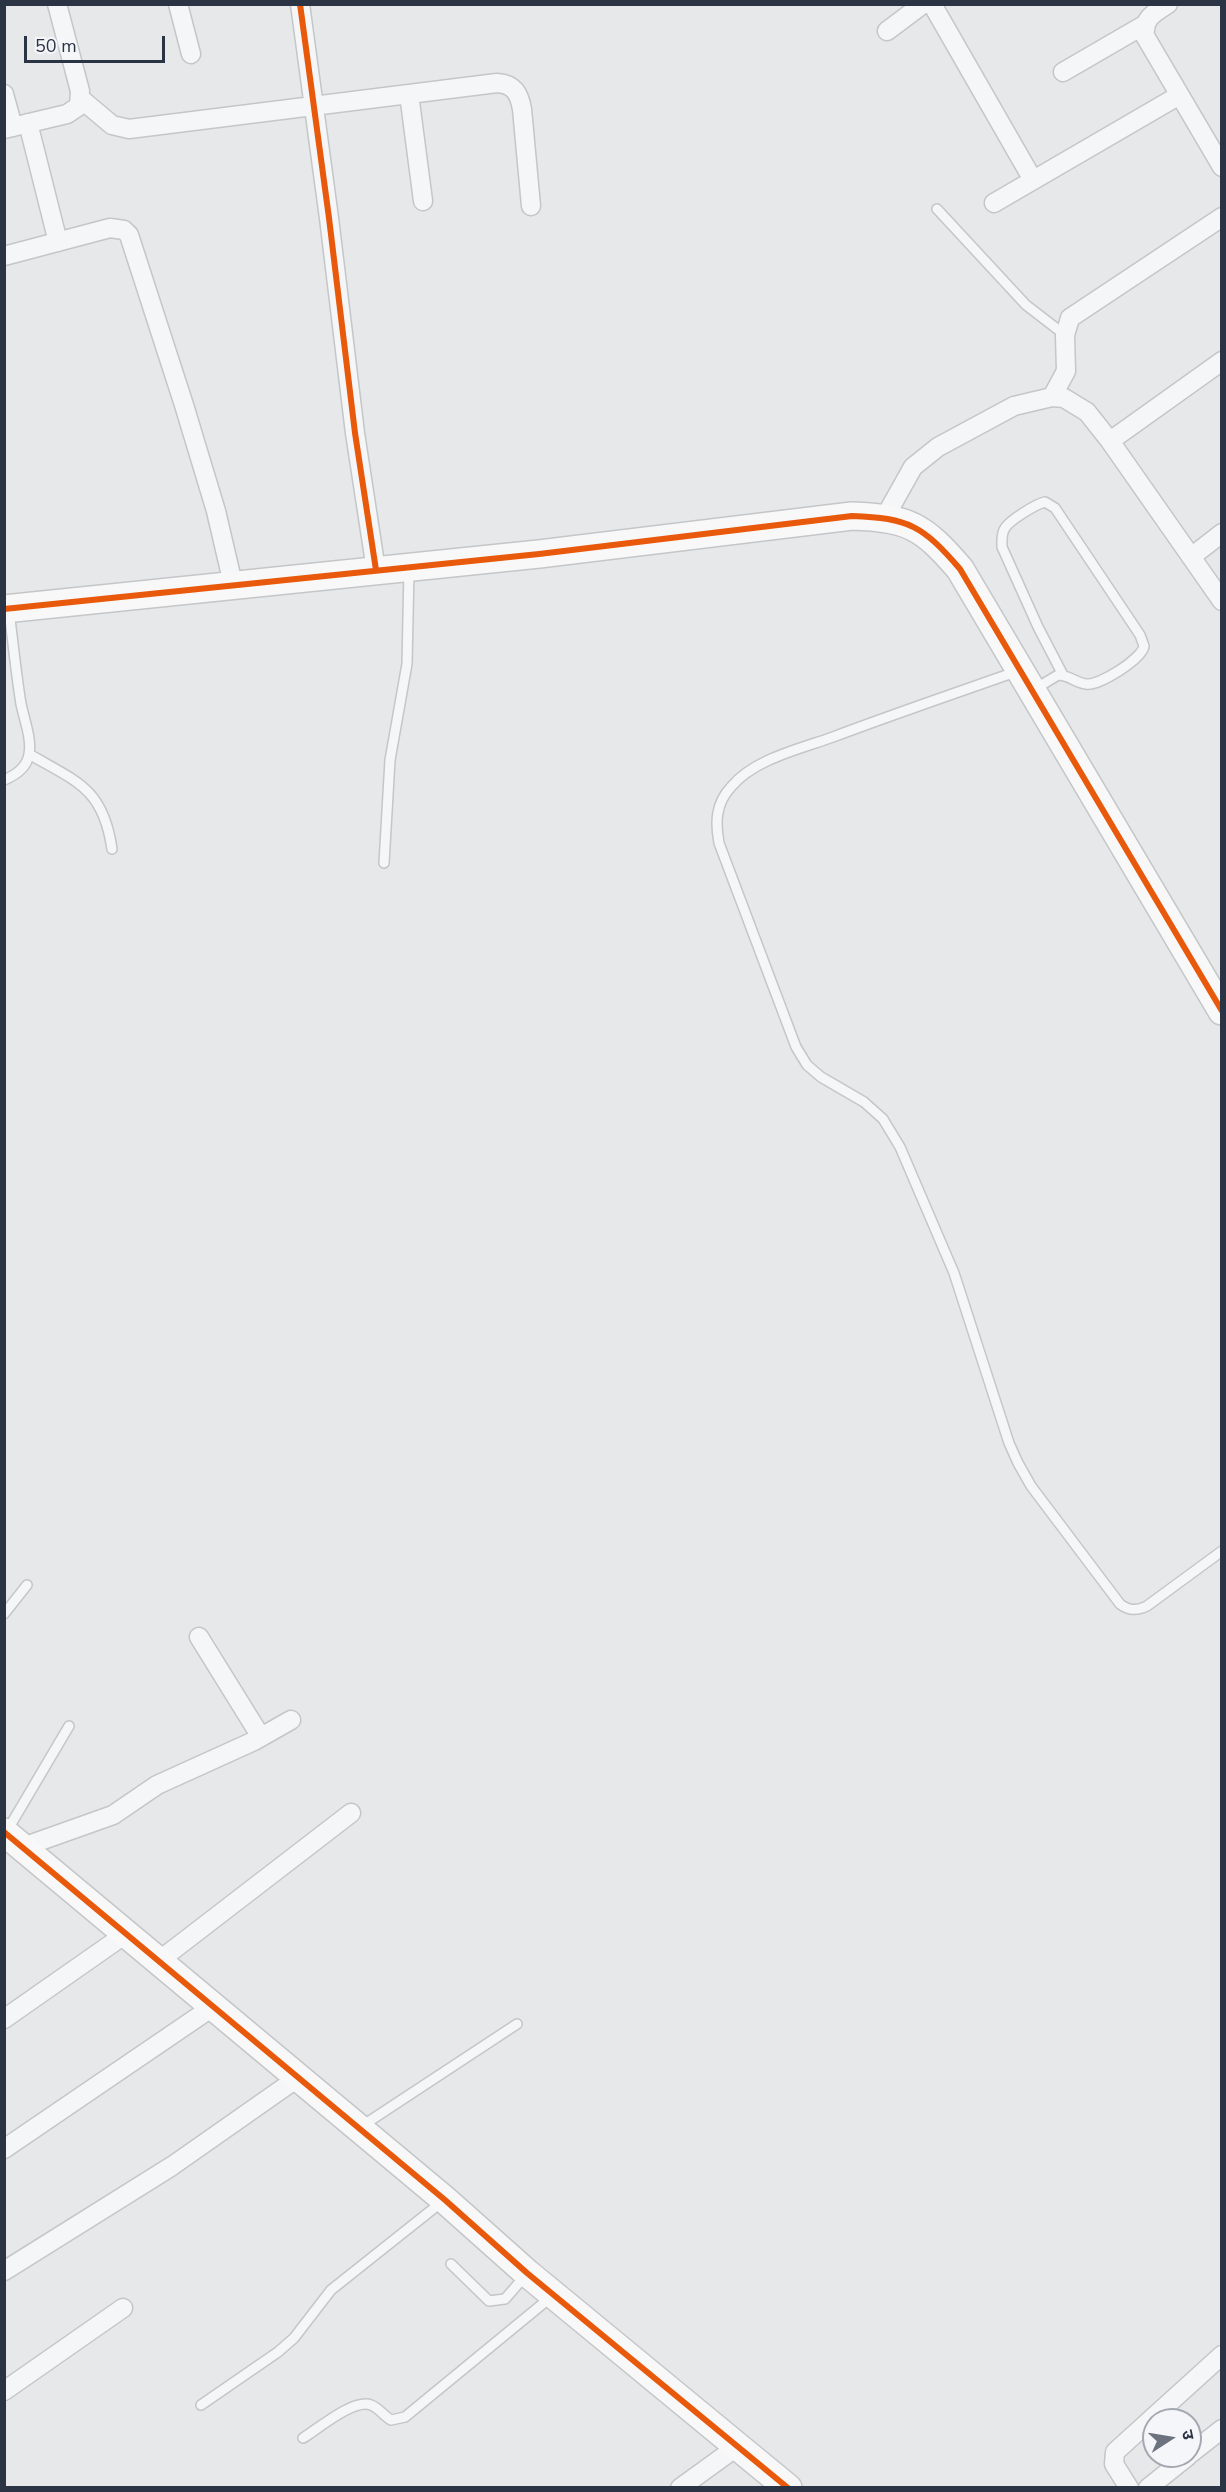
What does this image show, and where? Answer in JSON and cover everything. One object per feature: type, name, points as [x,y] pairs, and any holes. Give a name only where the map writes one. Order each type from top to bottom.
[{"type":"street","points":[[15,127],[75,111],[79,106],[81,99],[57,4]]},
{"type":"street","points":[[178,4],[190,54]]},
{"type":"street","points":[[300,4],[355,433],[376,570]]},
{"type":"street","points":[[887,32],[924,4]]},
{"type":"street","points":[[932,4],[1033,180]]},
{"type":"street","points":[[1063,72],[1146,15],[1168,4]]},
{"type":"street","points":[[1146,15],[1148,44],[1221,167]]},
{"type":"street","points":[[81,99],[112,125],[129,129],[497,83],[508,84],[514,88],[520,98],[531,206]]},
{"type":"street","points":[[4,94],[58,242]]},
{"type":"street","points":[[409,94],[423,201]]},
{"type":"street","points":[[994,202],[1178,96]]},
{"type":"street","points":[[1052,397],[1066,371],[1065,335],[1070,318],[1221,217]]},
{"type":"street","points":[[4,256],[110,228],[124,230],[129,235],[178,384],[216,512],[233,585]]},
{"type":"street","points":[[1110,441],[1221,361]]},
{"type":"street","points":[[885,517],[906,477],[930,452],[1006,410],[1052,397],[1064,398],[1081,407],[1110,441],[1221,600]]},
{"type":"street","points":[[6,609],[539,554],[852,516],[885,517],[913,525],[937,542],[960,569],[1221,1011]]},
{"type":"street","points":[[1191,557],[1221,533]]},
{"type":"street","points":[[199,1637],[261,1737]]},
{"type":"street","points":[[11,1837],[100,1821],[157,1785],[261,1737],[291,1720]]},
{"type":"street","points":[[160,1960],[351,1813]]},
{"type":"street","points":[[11,1837],[114,1942],[160,1960],[200,2015],[299,2077],[360,2128],[519,2282],[549,2299],[788,2487]]},
{"type":"street","points":[[4,2019],[114,1942]]},
{"type":"street","points":[[4,2149],[200,2015]]},
{"type":"street","points":[[4,2271],[172,2166],[299,2077]]},
{"type":"street","points":[[4,2391],[123,2308]]},
{"type":"street","points":[[1129,2487],[1114,2464],[1114,2452],[1221,2355]]},
{"type":"street","points":[[1202,2444],[1221,2429]]},
{"type":"street","points":[[681,2487],[738,2446]]},
{"type":"street","points":[[1148,2487],[1172,2468]]},
{"type":"lane","points":[[937,208],[1026,305],[1065,335]]},
{"type":"lane","points":[[1063,675],[1038,627],[1002,547],[1002,537],[1006,526],[1038,503],[1045,502],[1054,508],[1140,635],[1144,646],[1140,656],[1094,684],[1087,685],[1063,675],[1026,680],[862,726],[757,767],[731,786],[722,799],[716,821],[719,843],[796,1047],[807,1065],[821,1077],[864,1102],[883,1119],[900,1147],[954,1273],[1009,1443],[1031,1486],[1120,1604],[1126,1608],[1139,1610],[1148,1606],[1221,1551]]},
{"type":"lane","points":[[384,863],[390,760],[407,664],[409,567]]},
{"type":"lane","points":[[4,780],[15,776],[22,769],[29,754],[6,609]]},
{"type":"lane","points":[[29,754],[86,787],[96,798],[104,816],[111,849]]},
{"type":"lane","points":[[4,1614],[27,1585]]},
{"type":"lane","points":[[11,1837],[69,1726]]},
{"type":"lane","points":[[360,2128],[517,2024]]},
{"type":"lane","points":[[201,2405],[278,2352],[294,2338],[332,2290],[438,2205]]},
{"type":"lane","points":[[451,2264],[489,2301],[500,2301],[519,2282]]},
{"type":"lane","points":[[303,2438],[348,2409],[363,2404],[375,2407],[391,2420],[405,2417],[549,2299]]},
{"type":"cycle path","points":[[300,4],[355,433],[376,570]]},
{"type":"cycle path","points":[[4,609],[539,554],[852,516],[901,522],[925,534],[960,569],[1222,1011]]},
{"type":"cycle path","points":[[4,1832],[445,2200],[527,2273],[788,2488]]}]
